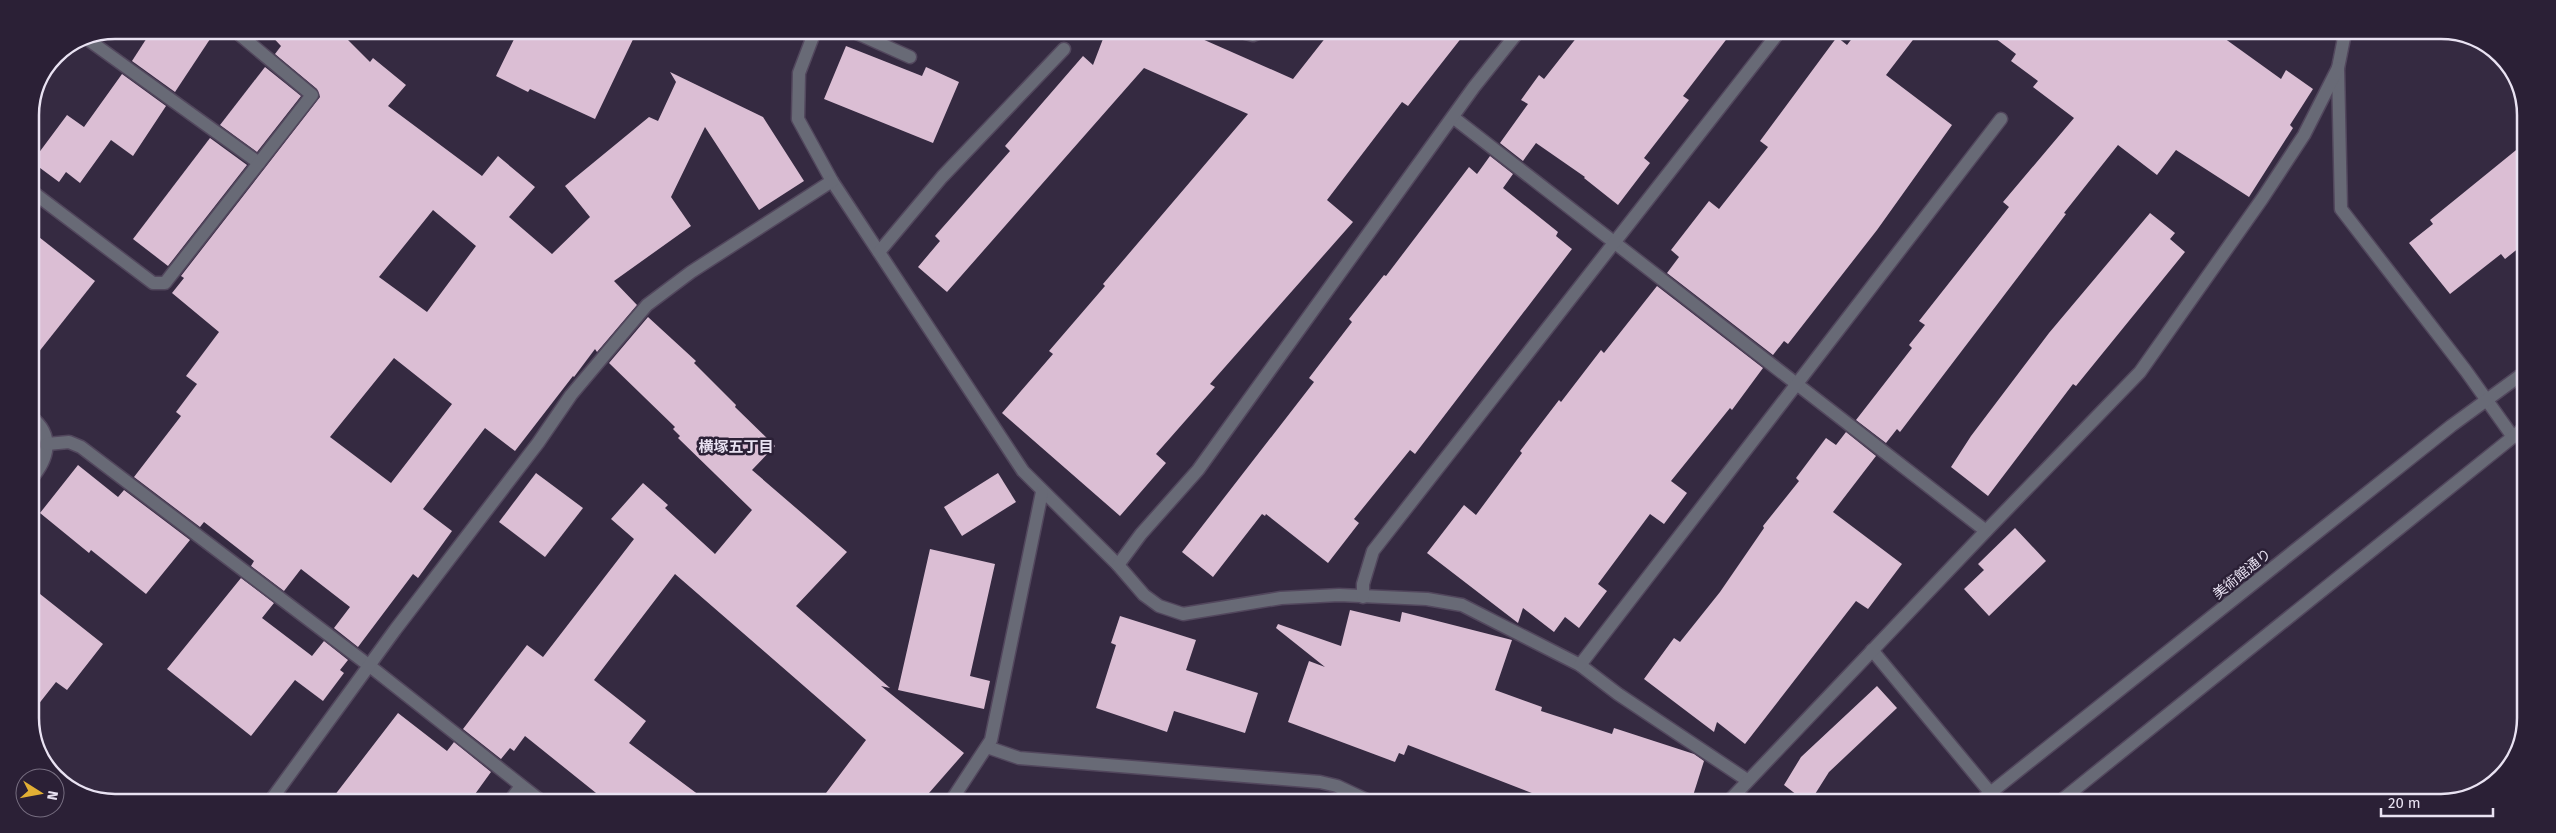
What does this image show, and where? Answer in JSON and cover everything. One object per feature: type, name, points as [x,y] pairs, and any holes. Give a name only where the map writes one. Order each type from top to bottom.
[{"type":"street","points":[[39,197],[153,283],[165,283],[312,96],[245,39]]},
{"type":"street","points":[[813,39],[799,73],[798,119],[832,181],[1022,470],[1042,492],[1118,565],[1144,595],[1159,606],[1183,614],[1281,598],[1339,595],[1427,599],[1462,605],[1580,665],[1618,694],[1747,780]]},
{"type":"street","points":[[870,39],[910,57]]},
{"type":"street","points":[[1118,565],[1141,534],[1198,470],[1513,39]]},
{"type":"street","points":[[1363,597],[1362,584],[1373,552],[1774,39]]},
{"type":"street","points":[[2344,39],[2338,68],[2341,209],[2513,437]]},
{"type":"street","points":[[92,43],[259,163]]},
{"type":"street","points":[[879,252],[942,177],[1064,49]]},
{"type":"street","points":[[1735,794],[2140,372],[2262,199],[2304,135],[2338,68]]},
{"type":"street","points":[[1454,118],[1986,531]]},
{"type":"street","points":[[1580,665],[2001,118]]},
{"type":"street","points":[[275,794],[396,630],[538,443],[571,395],[647,305],[691,272],[832,181]]},
{"type":"street","name":"美術館通り","points":[[1999,794],[2486,400],[2517,378]]},
{"type":"street","points":[[39,425],[45,431],[47,444],[39,466]]},
{"type":"street","points":[[2068,794],[2517,434]]},
{"type":"street","points":[[47,444],[69,442],[80,447],[370,667],[532,794]]},
{"type":"street","points":[[955,794],[987,748],[1006,675],[1042,492]]},
{"type":"street","points":[[1872,650],[1991,794]]},
{"type":"street","points":[[987,748],[1019,758],[1320,782],[1337,786],[1354,794]]},
{"type":"street","points":[[516,794],[522,786]]},
{"type":"building","points":[[146,39],[210,39],[175,92],[132,61]]},
{"type":"building","points":[[274,39],[347,39],[370,62],[373,58],[406,85],[388,106],[482,176],[498,156],[535,187],[509,217],[552,254],[590,217],[565,186],[649,117],[658,121],[676,82],[670,72],[763,117],[804,181],[759,210],[705,127],[671,197],[691,226],[614,281],[637,305],[597,352],[595,349],[515,451],[485,428],[423,509],[452,531],[418,578],[413,574],[358,647],[334,628],[350,607],[301,569],[284,591],[251,566],[254,561],[204,522],[200,527],[134,477],[181,416],[176,412],[197,384],[186,376],[219,332],[172,293],[184,278],[181,276],[320,97],[317,89],[275,54],[281,46]],"holes":[[[433,210],[476,246],[427,312],[379,277]],[[394,358],[452,404],[391,483],[330,437]]]},
{"type":"building","points":[[514,39],[633,39],[595,119],[530,89],[528,92],[496,76]]},
{"type":"building","points":[[1103,39],[1202,39],[1293,79],[1324,39],[1461,39],[1408,106],[1402,102],[1327,200],[1353,222],[1210,384],[1215,387],[1156,454],[1166,463],[1120,516],[1002,413],[1053,354],[1049,351],[1105,286],[1103,284],[1248,114],[1144,68],[947,292],[918,267],[940,241],[935,236],[1010,151],[1005,146],[1083,56],[1093,65]]},
{"type":"building","points":[[1575,39],[1727,39],[1683,96],[1689,100],[1644,158],[1650,163],[1618,205],[1585,177],[1536,143],[1523,161],[1500,143],[1528,104],[1521,100],[1539,75],[1544,79]]},
{"type":"building","points":[[1836,39],[1840,39],[1847,45],[1852,39],[1914,39],[1886,75],[1952,125],[1877,230],[1788,344],[1784,341],[1773,355],[1667,273],[1679,257],[1671,250],[1709,201],[1719,209],[1768,147],[1760,141]]},
{"type":"building","points":[[1996,39],[2225,39],[2281,79],[2286,70],[2313,89],[2290,125],[2293,128],[2249,197],[2176,150],[2157,175],[2118,145],[2064,213],[2066,214],[1900,432],[1897,429],[1886,443],[1856,420],[1912,348],[1909,345],[1925,325],[1919,321],[2009,207],[2003,202],[2074,118],[2033,87],[2038,81],[2011,61],[2016,54]]},
{"type":"building","points":[[846,46],[922,76],[926,67],[959,82],[933,143],[824,99]]},
{"type":"building","points":[[265,67],[301,96],[257,152],[220,125]]},
{"type":"building","points":[[122,74],[166,106],[133,156],[111,140],[80,183],[66,172],[59,182],[39,167],[39,153],[67,115],[84,127]]},
{"type":"building","points":[[210,138],[247,165],[168,266],[133,239]]},
{"type":"building","points":[[2517,149],[2517,249],[2505,259],[2501,254],[2450,294],[2409,243],[2433,224],[2430,220]]},
{"type":"building","points":[[1490,156],[1513,174],[1503,188],[1558,232],[1556,236],[1572,249],[1415,454],[1410,450],[1354,519],[1359,523],[1328,563],[1266,514],[1265,516],[1262,514],[1213,577],[1182,552],[1314,382],[1309,378],[1352,322],[1349,319],[1384,275],[1386,276],[1469,167],[1477,174]]},
{"type":"building","points":[[2150,213],[2175,233],[2170,239],[2185,252],[2076,386],[2073,384],[1988,496],[1951,467],[1971,436],[2049,333]]},
{"type":"building","points":[[39,237],[95,281],[39,352]]},
{"type":"building","points":[[1657,286],[1763,368],[1732,410],[1730,408],[1671,481],[1687,493],[1664,524],[1650,514],[1598,584],[1607,591],[1579,628],[1565,617],[1554,632],[1523,608],[1518,623],[1427,553],[1464,505],[1476,515],[1522,453],[1520,451],[1559,400],[1561,402],[1601,350],[1604,353]]},
{"type":"building","points":[[648,317],[696,361],[694,363],[775,446],[752,470],[847,552],[796,606],[890,688],[881,686],[964,753],[928,794],[825,794],[866,740],[675,574],[594,680],[646,721],[629,743],[698,794],[597,794],[525,736],[514,751],[510,748],[501,759],[463,729],[527,645],[543,657],[634,539],[611,519],[643,483],[668,505],[665,508],[715,554],[752,510],[678,438],[680,436],[673,429],[675,427],[609,363]]},
{"type":"building","points":[[1846,432],[1876,456],[1833,512],[1902,564],[1868,609],[1856,601],[1745,744],[1717,722],[1714,732],[1644,679],[1674,638],[1680,642],[1720,592],[1764,528],[1763,526],[1799,481],[1796,478],[1826,438],[1836,445]]},
{"type":"building","points":[[78,465],[118,497],[124,490],[190,540],[146,594],[91,550],[89,553],[40,513]]},
{"type":"building","points":[[536,473],[583,508],[545,557],[499,522]]},
{"type":"building","points":[[998,473],[1016,502],[962,536],[944,507]]},
{"type":"building","points":[[2015,528],[2046,561],[1989,616],[1964,589],[1984,570],[1978,564]]},
{"type":"building","points":[[930,549],[995,564],[970,676],[990,681],[984,709],[898,690]]},
{"type":"building","points":[[241,578],[274,603],[262,618],[312,656],[324,641],[348,660],[340,670],[344,673],[323,701],[295,680],[251,736],[167,669]]},
{"type":"building","points":[[39,593],[103,644],[67,690],[56,682],[39,704]]},
{"type":"building","points":[[1350,610],[1400,622],[1402,612],[1512,640],[1495,690],[1542,707],[1541,711],[1612,734],[1614,728],[1694,754],[1704,761],[1694,794],[1534,794],[1408,745],[1404,755],[1399,753],[1395,762],[1288,722],[1309,661],[1325,667],[1276,628],[1278,624],[1341,646]]},
{"type":"building","points":[[1120,616],[1196,640],[1186,670],[1258,693],[1245,733],[1174,711],[1167,732],[1096,708],[1116,645],[1111,643]]},
{"type":"building","points":[[1877,686],[1897,708],[1829,772],[1815,794],[1796,794],[1784,785],[1801,757]]},
{"type":"building","points":[[398,713],[447,751],[454,742],[491,772],[475,794],[336,794]]},
{"type":"district","name":"横塚五丁目","points":[[736,447]]}]
